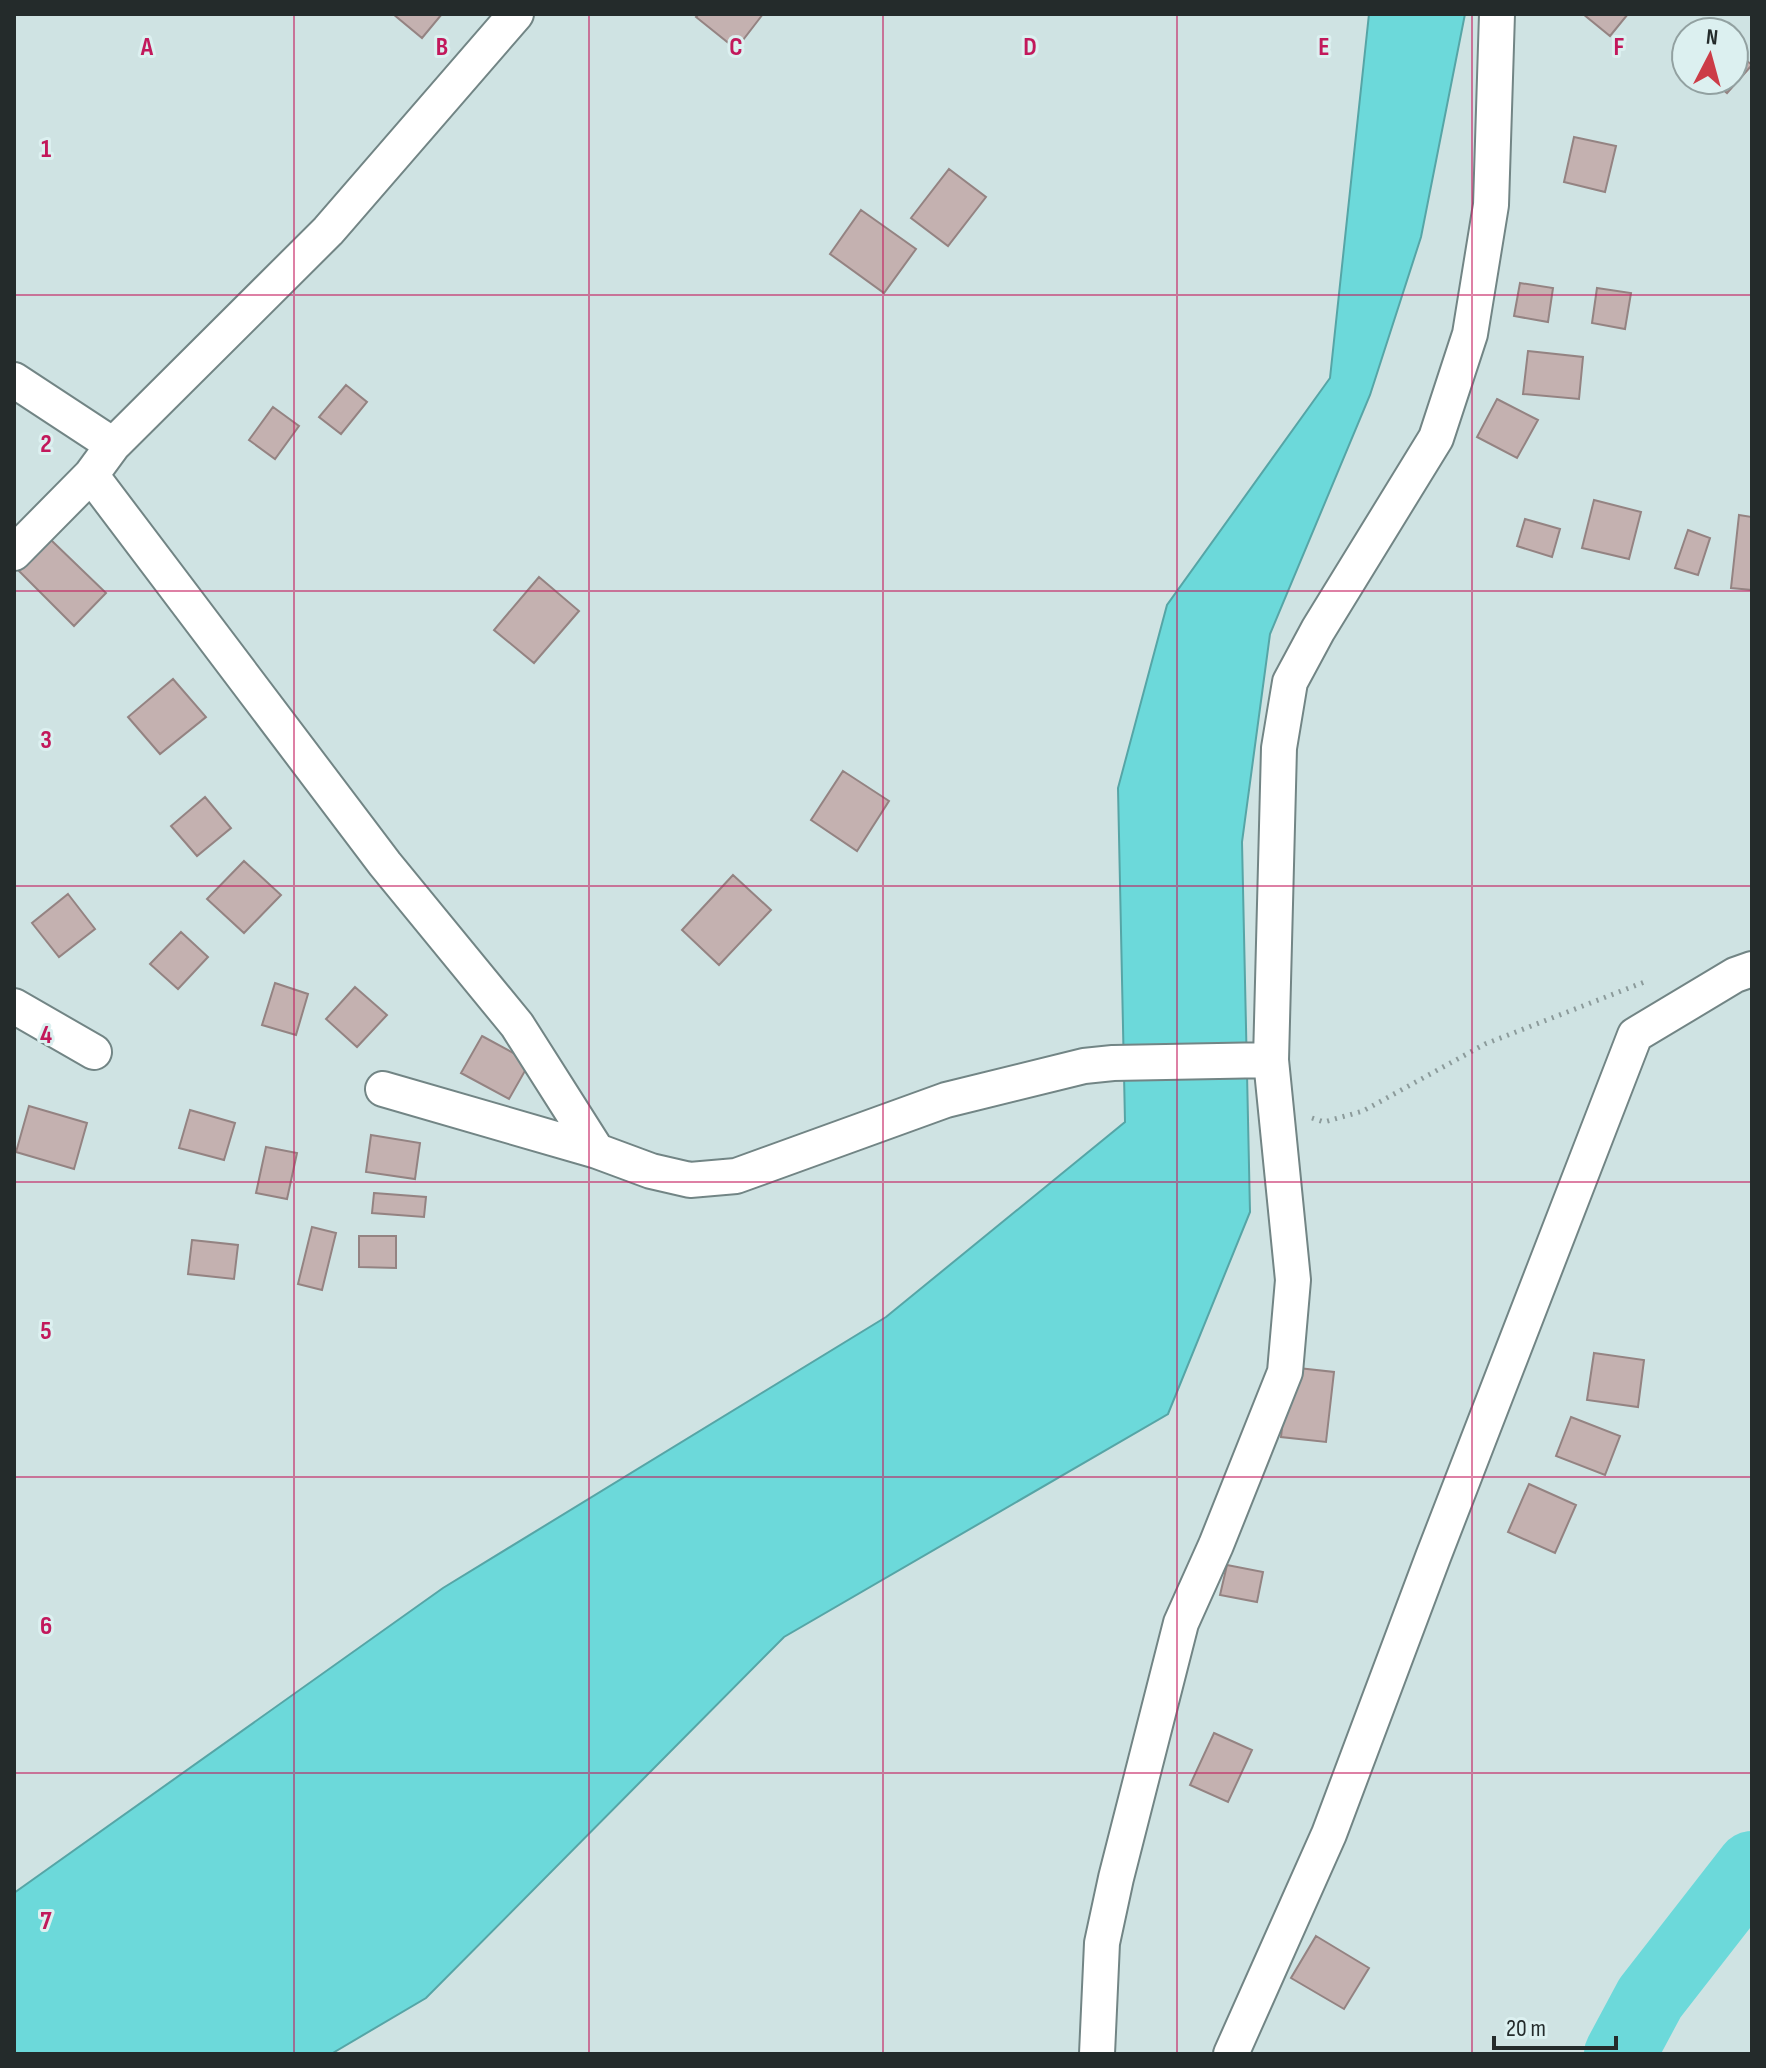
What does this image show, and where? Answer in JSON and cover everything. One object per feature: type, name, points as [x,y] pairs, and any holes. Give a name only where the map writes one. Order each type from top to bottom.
[{"type":"street","points":[[14,553],[91,475],[113,445],[328,231],[516,14]]},
{"type":"street","points":[[1097,2054],[1102,1943],[1181,1623],[1216,1545],[1285,1372],[1293,1280],[1275,1102],[1263,1060],[1279,748],[1290,682],[1318,630],[1436,438],[1470,334],[1491,205],[1497,14]]},
{"type":"street","points":[[14,380],[113,445]]},
{"type":"street","points":[[91,475],[385,864],[517,1025],[597,1151]]},
{"type":"street","points":[[1231,2054],[1329,1834],[1635,1035],[1735,975],[1752,969]]},
{"type":"street","points":[[14,1006],[94,1052]]},
{"type":"street","points":[[383,1089],[597,1151],[651,1171],[690,1180],[736,1176],[946,1100],[1084,1066],[1263,1060]]},
{"type":"path","points":[[1275,1102],[1324,1122],[1363,1111],[1485,1044],[1648,980]]},
{"type":"water","points":[[1369,14],[1465,14],[1421,237],[1370,395],[1270,634],[1242,842],[1250,1212],[1168,1414],[784,1637],[426,1998],[331,2054],[14,2054],[14,1893],[443,1588],[886,1317],[1125,1122],[1118,788],[1167,605],[1330,378]]},
{"type":"building","points":[[393,14],[442,14],[422,38]]},
{"type":"building","points":[[699,14],[763,14],[736,49],[696,17]]},
{"type":"building","points":[[1583,14],[1628,14],[1610,36]]},
{"type":"building","points":[[1574,137],[1616,146],[1605,192],[1564,182]]},
{"type":"building","points":[[949,169],[986,197],[948,246],[911,218]]},
{"type":"building","points":[[861,210],[916,249],[884,293],[830,254]]},
{"type":"building","points":[[1520,283],[1553,288],[1548,322],[1514,316]]},
{"type":"building","points":[[1597,288],[1631,293],[1625,329],[1592,323]]},
{"type":"building","points":[[1528,351],[1583,357],[1579,399],[1523,394]]},
{"type":"building","points":[[346,385],[367,402],[341,434],[319,417]]},
{"type":"building","points":[[1497,399],[1538,420],[1517,458],[1477,437]]},
{"type":"building","points":[[273,407],[299,426],[275,459],[249,440]]},
{"type":"building","points":[[1594,500],[1641,512],[1629,559],[1582,548]]},
{"type":"building","points":[[1739,515],[1752,517],[1752,590],[1731,588]]},
{"type":"building","points":[[1525,519],[1560,529],[1552,557],[1517,546]]},
{"type":"building","points":[[1688,530],[1710,538],[1698,575],[1675,568]]},
{"type":"building","points":[[51,540],[106,593],[74,626],[19,571]]},
{"type":"building","points":[[539,577],[579,611],[534,663],[494,630]]},
{"type":"building","points":[[173,679],[206,717],[160,754],[128,717]]},
{"type":"building","points":[[843,771],[889,801],[857,851],[811,820]]},
{"type":"building","points":[[205,797],[231,828],[197,856],[171,826]]},
{"type":"building","points":[[244,861],[281,895],[244,933],[207,899]]},
{"type":"building","points":[[733,875],[771,910],[719,965],[682,930]]},
{"type":"building","points":[[68,894],[95,929],[59,957],[32,923]]},
{"type":"building","points":[[181,932],[208,957],[178,989],[150,964]]},
{"type":"building","points":[[275,983],[308,994],[296,1035],[262,1025]]},
{"type":"building","points":[[355,987],[387,1015],[357,1047],[326,1019]]},
{"type":"building","points":[[482,1036],[530,1062],[509,1099],[461,1073]]},
{"type":"building","points":[[29,1106],[87,1123],[74,1169],[16,1152]]},
{"type":"building","points":[[190,1110],[235,1123],[224,1160],[179,1148]]},
{"type":"building","points":[[371,1135],[420,1143],[415,1179],[366,1172]]},
{"type":"building","points":[[266,1147],[297,1153],[287,1199],[256,1193]]},
{"type":"building","points":[[374,1193],[426,1197],[424,1217],[372,1213]]},
{"type":"building","points":[[312,1227],[336,1233],[322,1290],[298,1284]]},
{"type":"building","points":[[359,1236],[396,1236],[396,1268],[359,1267]]},
{"type":"building","points":[[192,1240],[238,1245],[234,1279],[188,1274]]},
{"type":"building","points":[[1594,1353],[1644,1360],[1638,1407],[1587,1400]]},
{"type":"building","points":[[1289,1367],[1334,1372],[1326,1442],[1281,1437]]},
{"type":"building","points":[[1571,1417],[1620,1436],[1605,1475],[1556,1456]]},
{"type":"building","points":[[1529,1484],[1576,1505],[1555,1553],[1508,1532]]},
{"type":"building","points":[[1227,1565],[1263,1572],[1257,1602],[1220,1595]]},
{"type":"building","points":[[1214,1733],[1252,1750],[1228,1802],[1190,1785]]},
{"type":"building","points":[[1316,1936],[1369,1968],[1344,2009],[1291,1978]]},
{"type":"waterway","points":[[1620,2054],[1650,1998],[1752,1867]]}]
